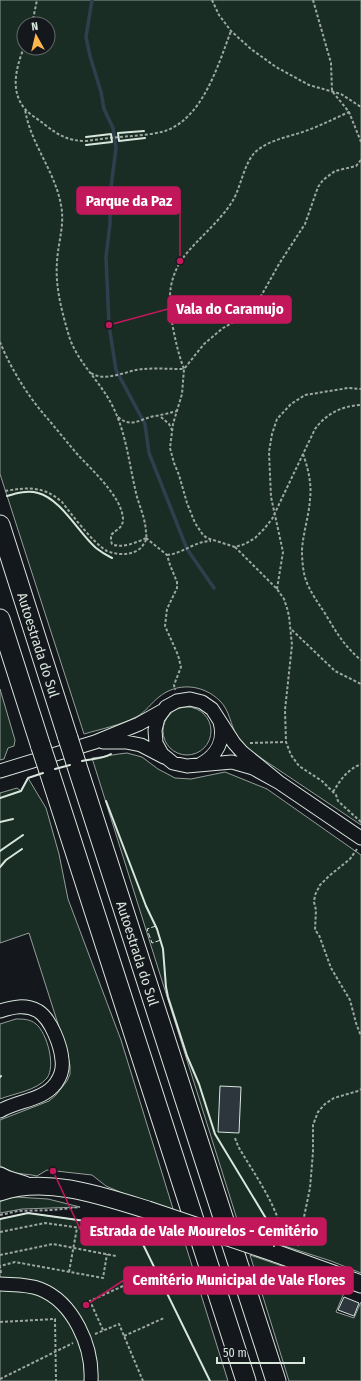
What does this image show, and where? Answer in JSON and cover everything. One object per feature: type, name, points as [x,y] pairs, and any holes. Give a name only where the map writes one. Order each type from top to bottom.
[{"type":"highway","name":"Autoestrada do Sul","points":[[0,525],[276,1381]]},
{"type":"highway","name":"Autoestrada do Sul","points":[[0,619],[246,1381]]},
{"type":"highway","points":[[0,658],[14,691],[35,728]]},
{"type":"main road","points":[[0,1176],[13,1182],[31,1186],[86,1192],[106,1196],[361,1284]]},
{"type":"main road","points":[[0,1192],[11,1188],[31,1186]]},
{"type":"street","points":[[0,771],[95,742],[146,721],[177,701],[196,700],[212,709],[234,743],[242,752],[280,783]]},
{"type":"street","points":[[166,707],[158,718],[155,730],[156,743],[162,754],[167,759]]},
{"type":"street","points":[[194,766],[212,757],[219,746],[222,733],[219,720]]},
{"type":"street","points":[[95,742],[126,742],[141,745],[180,765],[194,766],[220,762],[238,764],[258,770],[280,783],[361,838]]},
{"type":"street","points":[[0,1011],[21,1006],[44,1015],[52,1028],[62,1060],[60,1076],[52,1088],[44,1094],[0,1111]]},
{"type":"street","points":[[0,1284],[18,1284],[39,1288],[54,1296],[68,1311],[83,1338],[89,1361],[91,1381]]},
{"type":"path","points":[[34,16],[37,0]]},
{"type":"path","points":[[212,0],[219,15],[231,31],[251,49],[284,72],[309,85],[341,94],[361,107]]},
{"type":"path","points":[[313,0],[331,63],[332,91],[349,112],[361,142]]},
{"type":"path","points":[[25,109],[56,134],[63,138],[78,141],[156,133],[174,127],[184,120],[200,101],[212,78],[231,31]]},
{"type":"path","points":[[5,491],[38,488],[51,494],[62,502],[99,544],[113,553],[120,554],[136,551],[143,546],[146,538],[146,525],[136,493],[122,430],[107,396],[77,355],[71,342],[61,306],[56,269],[63,225],[61,203],[54,182],[27,121],[25,109],[18,93],[15,75],[21,56]]},
{"type":"path","points":[[349,112],[309,130],[278,140],[258,150],[251,157],[232,201],[214,224],[180,261],[170,285],[169,299],[177,346],[184,369],[182,394],[172,431],[170,448],[189,510],[203,535],[213,541],[235,547],[277,589],[284,599],[288,608],[291,630],[291,660],[285,710],[286,742],[291,755],[299,766],[322,781],[333,792],[338,801],[361,822]]},
{"type":"path","points":[[184,369],[196,353],[213,336],[223,328],[246,315],[256,304],[279,264],[305,224],[318,187],[323,180],[335,171],[356,166],[361,160]]},
{"type":"path","points":[[0,342],[34,401],[79,456],[104,482],[121,510],[123,520],[120,528],[111,535],[112,544],[120,546],[146,538]]},
{"type":"path","points":[[90,372],[102,377],[143,369],[184,369]]},
{"type":"path","points":[[277,589],[283,552],[271,497],[269,452],[272,434],[277,418],[291,404],[305,395],[348,388],[361,388]]},
{"type":"path","points":[[235,547],[245,544],[255,538],[264,529],[275,512],[315,429],[321,421],[329,414],[346,407],[361,405]]},
{"type":"path","points":[[117,417],[122,421],[138,423],[155,416],[177,411]]},
{"type":"path","points":[[160,416],[166,419],[172,431]]},
{"type":"path","points":[[303,454],[310,480],[310,498],[302,551],[306,582],[337,635],[353,654],[361,660]]},
{"type":"path","points":[[146,538],[167,555],[177,582],[177,588],[167,608],[166,626],[178,655],[180,667],[174,685],[174,690]]},
{"type":"path","points":[[167,555],[181,552],[198,542],[213,541]]},
{"type":"path","points":[[291,630],[335,671],[361,684]]},
{"type":"path","points":[[249,743],[286,742]]},
{"type":"path","points":[[333,792],[339,781],[348,771],[361,764]]},
{"type":"path","points":[[356,851],[350,859],[320,885],[315,895],[314,902],[316,910],[315,930],[319,935],[332,968],[350,1000],[361,1036]]},
{"type":"path","points":[[297,1252],[310,1188],[313,1152],[312,1125],[318,1112],[325,1104],[334,1098],[361,1089]]},
{"type":"path","points":[[235,1138],[276,1214],[282,1233],[282,1242],[277,1254]]},
{"type":"path","points":[[0,1215],[18,1211],[53,1210],[80,1207]]},
{"type":"path","points":[[0,1232],[45,1223],[117,1233]]},
{"type":"path","points":[[68,1272],[77,1227]]},
{"type":"path","points":[[0,1254],[53,1244],[116,1256]]},
{"type":"path","points":[[0,1266],[15,1262],[103,1278],[107,1254]]},
{"type":"path","points":[[103,1330],[90,1301],[145,1276]]},
{"type":"path","points":[[124,1336],[164,1318]]},
{"type":"path","points":[[0,1322],[55,1319],[56,1381]]},
{"type":"path","points":[[0,1379],[83,1338],[118,1324],[143,1381]]},
{"type":"green space","points":[[0,0],[361,0],[361,825],[249,750],[237,736],[228,713],[220,701],[213,695],[198,688],[182,687],[166,692],[143,713],[136,717],[117,725],[84,734],[0,474]]},
{"type":"green space","points":[[0,689],[15,740],[14,746],[8,748],[4,759],[0,760]]},
{"type":"green space","points":[[182,707],[192,707],[204,714],[211,726],[211,736],[204,748],[192,755],[182,755],[174,751],[167,744],[163,736],[163,726],[167,718],[174,711]]},
{"type":"green space","points":[[127,753],[142,757],[158,769],[175,778],[191,779],[225,772],[267,789],[361,855],[361,1273],[331,1261],[241,1232],[92,758]]},
{"type":"green space","points":[[28,778],[46,808],[59,854],[68,899],[121,1040],[174,1212],[141,1201],[106,1186],[92,1175],[47,1170],[37,1176],[15,1173],[0,1166],[0,1120],[49,1101],[67,1081],[70,1074],[67,1052],[29,933],[0,943],[0,793],[17,788],[21,791]]},
{"type":"green space","points":[[16,1019],[31,1021],[40,1028],[49,1050],[51,1066],[50,1073],[47,1078],[37,1086],[0,1099],[0,1024]]},
{"type":"green space","points":[[16,1197],[48,1199],[80,1207],[22,1209],[0,1213],[0,1202],[3,1199]]},
{"type":"green space","points":[[28,1213],[135,1228],[147,1223],[184,1240],[228,1381],[0,1381],[0,1219]]},
{"type":"green space","points":[[250,1255],[346,1288],[336,1312],[354,1318],[361,1302],[361,1381],[289,1381]]},
{"type":"building","points":[[220,1086],[241,1087],[239,1133],[218,1132]]},
{"type":"building","points":[[344,1297],[359,1303],[354,1316],[338,1310]]},
{"type":"waterway","points":[[92,0],[86,37],[101,92],[104,109],[113,128],[116,148],[110,195],[110,224],[106,257],[109,325],[116,370],[145,424],[149,453],[187,549],[214,588]]},
{"type":"fence","points":[[156,926],[147,929],[152,943],[161,940]]},
{"type":"wall","points":[[144,131],[118,133],[119,141],[145,138]]},
{"type":"wall","points":[[86,137],[111,134],[112,142],[86,145]]},
{"type":"wall","points":[[7,496],[26,492],[38,493],[46,496],[62,509],[96,548],[112,558]]},
{"type":"wall","points":[[82,761],[101,758],[111,754]]},
{"type":"wall","points":[[55,769],[70,765]]},
{"type":"wall","points":[[0,798],[21,791],[28,778],[43,773]]},
{"type":"wall","points":[[106,801],[146,906],[157,929],[163,949],[168,997],[215,1134],[273,1230],[274,1246]]},
{"type":"wall","points":[[0,822],[13,819]]},
{"type":"wall","points":[[0,851],[23,835]]},
{"type":"wall","points":[[0,867],[6,860],[22,849]]},
{"type":"wall","points":[[0,1219],[28,1213],[135,1228],[210,1381]]},
{"type":"place","name":"Parque da Paz","points":[[180,261]]},
{"type":"place","name":"Vala do Caramujo","points":[[109,325]]},
{"type":"place","name":"Estrada de Vale Mourelos - Cemitério","points":[[53,1171]]},
{"type":"place","name":"Cemitério Municipal de Vale Flores","points":[[86,1305]]}]
